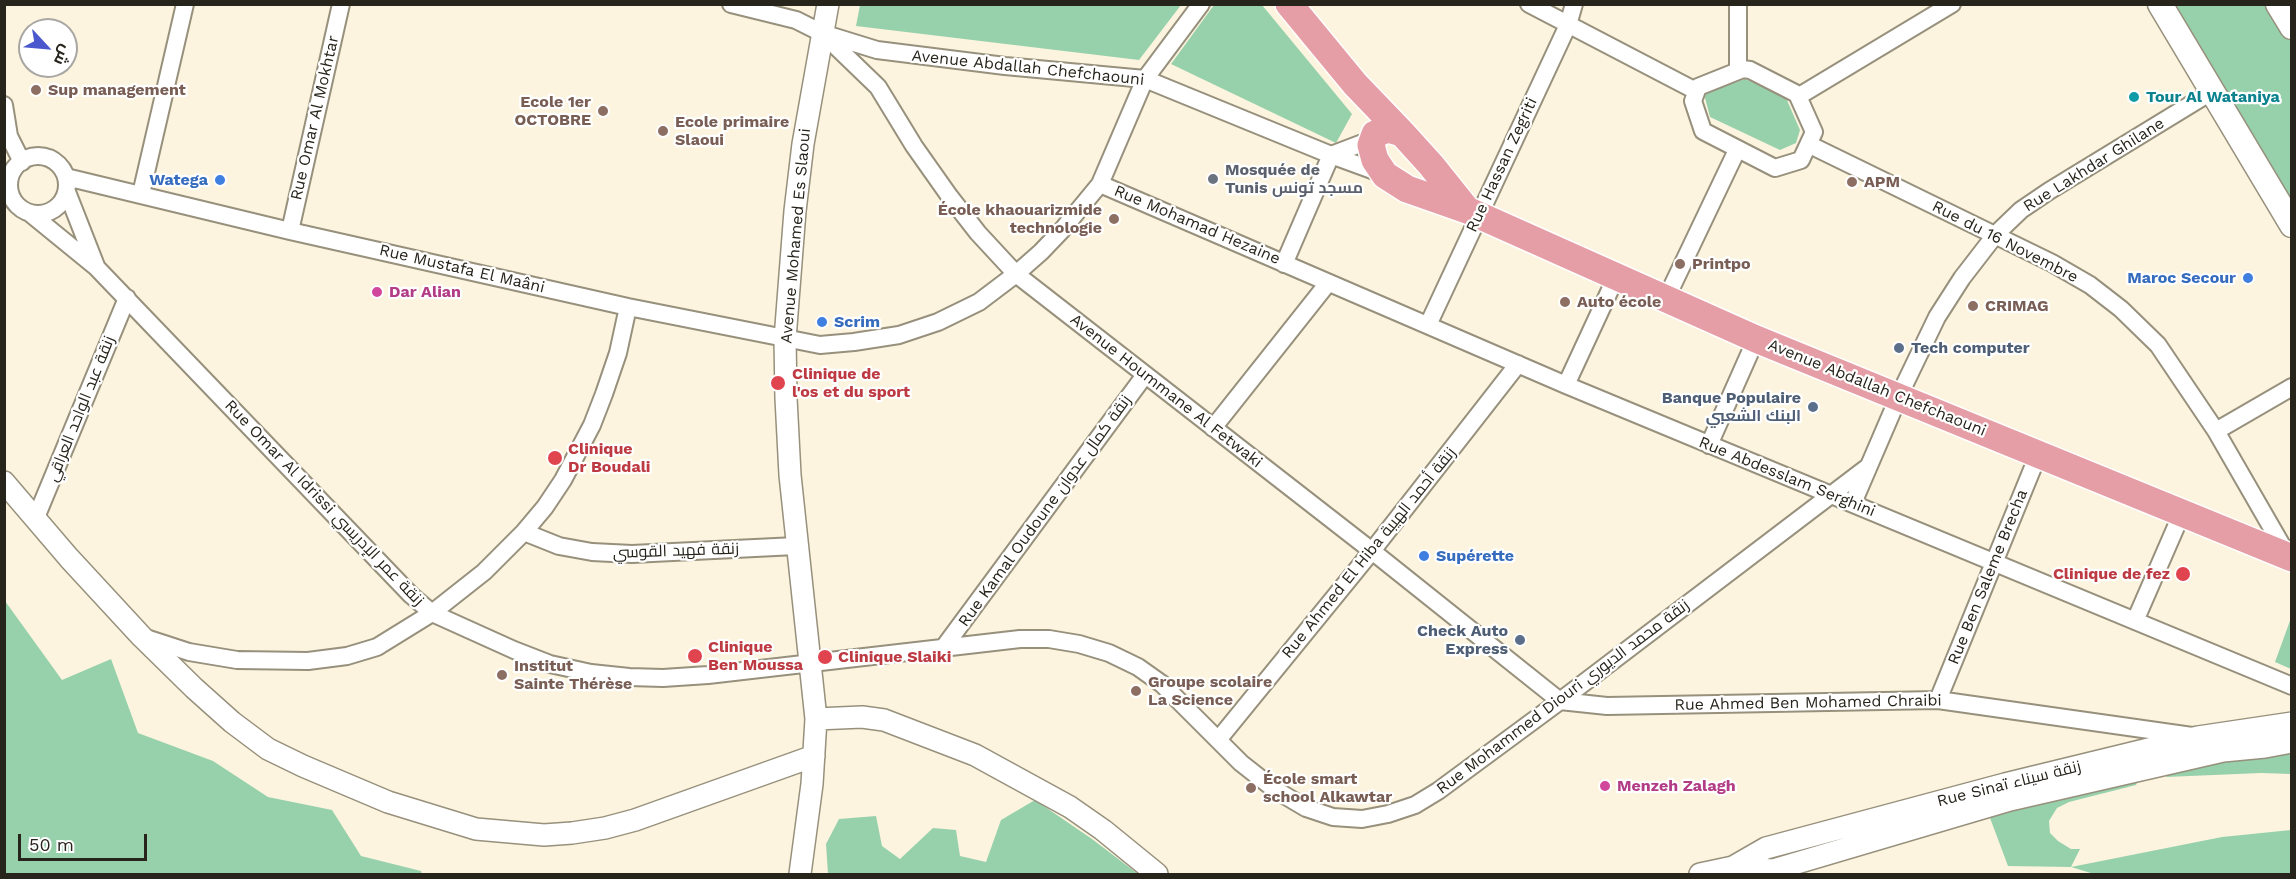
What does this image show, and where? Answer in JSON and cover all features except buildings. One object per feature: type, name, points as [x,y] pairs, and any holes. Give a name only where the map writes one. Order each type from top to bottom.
[{"type":"main road","points":[[1289,4],[1355,84],[1402,134],[1430,183]]},
{"type":"main road","points":[[2160,4],[2292,225]]},
{"type":"main road","points":[[2278,4],[2292,27]]},
{"type":"main road","points":[[1355,84],[1374,136],[1372,152],[1386,175]]},
{"type":"main road","points":[[1374,136],[1389,129],[1402,134]]},
{"type":"main road","name":"Avenue Abdallah Chefchaouni","points":[[1386,175],[1407,189],[1430,183],[1473,213],[1756,339],[2290,557]]},
{"type":"street","points":[[141,194],[185,4]]},
{"type":"street","name":"Rue Omar Al Mokhtar","points":[[290,231],[341,4]]},
{"type":"street","points":[[730,4],[796,20],[822,33]]},
{"type":"street","name":"Avenue Mohamed Es Slaoui","points":[[800,874],[814,756],[816,719],[796,546],[786,398],[785,339],[795,211],[803,144],[828,4]]},
{"type":"street","name":"Rue Mustafa El Maâni","points":[[66,184],[141,194],[290,231],[628,307],[785,339],[820,345],[899,335],[938,322],[979,302],[1016,274],[1062,231],[1100,184],[1145,79],[1201,4]]},
{"type":"street","points":[[1528,4],[1696,91]]},
{"type":"street","name":"Rue Hassan Zegriti","points":[[1428,325],[1473,213],[1568,25],[1574,4]]},
{"type":"street","points":[[1738,4],[1738,70]]},
{"type":"street","points":[[1799,96],[1952,4]]},
{"type":"street","name":"Avenue Abdallah Chefchaouni","points":[[822,33],[877,50],[1005,66],[1145,79],[1386,175]]},
{"type":"street","name":"Avenue Hoummane Al Fetwaki","points":[[822,33],[878,87],[914,147],[950,198],[978,233],[1016,274],[1372,551],[1560,701]]},
{"type":"street","points":[[1738,70],[1750,70],[1794,91],[1799,96],[1814,132],[1801,160],[1778,168],[1737,150],[1703,131],[1693,101],[1696,91],[1701,84],[1738,70]]},
{"type":"street","name":"Rue Lakhdar Ghilane","points":[[1853,503],[1899,396],[1937,317],[1996,234],[2021,210],[2049,191],[2211,92]]},
{"type":"street","points":[[4,105],[15,163],[9,198],[31,214],[53,210],[64,199],[66,184],[60,165],[48,158],[34,157],[15,163]]},
{"type":"street","points":[[1331,155],[1374,136]]},
{"type":"street","name":"Rue du 16 Novembre","points":[[1809,145],[1996,234],[2090,285],[2121,309],[2158,345],[2216,431],[2290,557]]},
{"type":"street","points":[[1666,299],[1737,150]]},
{"type":"street","name":"Rue Mohamad Hezaine","points":[[1100,184],[1284,264],[1331,155]]},
{"type":"street","name":"Rue Omar Al Idrissi زنقة عمر الإدريسي","points":[[66,184],[96,267]]},
{"type":"street","name":"Rue Omar Al Idrissi زنقة عمر الإدريسي","points":[[31,214],[96,267],[411,595],[432,613],[523,654],[550,664],[591,673],[663,678],[810,664]]},
{"type":"street","name":"Rue Abdesslam Serghini","points":[[1284,264],[1709,445],[2292,686]]},
{"type":"street","points":[[1566,385],[1616,277]]},
{"type":"street","points":[[1213,428],[1328,283]]},
{"type":"street","name":"زنقة عبد الواحد العراقي","points":[[35,520],[127,298]]},
{"type":"street","points":[[142,636],[189,652],[237,660],[308,662],[347,656],[377,647],[432,613],[484,572],[524,532],[545,507],[563,480],[592,425],[618,353],[628,307]]},
{"type":"street","points":[[1709,445],[1756,339]]},
{"type":"street","name":"Rue Ahmed El Hiba زنقة أحمد الهيبة","points":[[1218,740],[1372,551],[1518,364]]},
{"type":"street","name":"Rue Kamal Oudoune زنقة كمال عدوان","points":[[944,647],[1145,375]]},
{"type":"street","points":[[2216,431],[2292,387]]},
{"type":"street","name":"Rue Ben Saleme Brecha","points":[[1938,700],[2038,455]]},
{"type":"street","name":"Rue Mohammed Diouri زنقة محمد الديوري","points":[[810,664],[1020,639],[1049,639],[1079,644],[1109,653],[1138,667],[1162,684],[1241,763],[1274,789],[1306,808],[1333,817],[1362,819],[1388,814],[1415,805],[1470,770],[1869,466]]},
{"type":"street","points":[[4,482],[35,520],[142,636],[232,722],[268,749],[388,802],[476,829],[544,835],[605,828],[671,809],[814,756]]},
{"type":"street","points":[[2135,621],[2182,513]]},
{"type":"street","name":"زنقة فهيد القوسي","points":[[524,532],[559,546],[592,552],[632,554],[796,546]]},
{"type":"street","name":"Rue Ahmed Ben Mohamed Chraibi","points":[[1560,701],[1618,706],[1938,700],[2198,737]]},
{"type":"street","points":[[816,719],[862,717],[884,720],[975,755],[1070,807],[1103,830],[1157,874]]},
{"type":"street","name":"Rue Sinaï زنقة سيناء","points":[[1734,867],[1766,848],[2006,784],[2198,737],[2292,723]]},
{"type":"street","name":"Rue Sinaï زنقة سيناء","points":[[1700,874],[1734,867],[1773,870],[2031,795],[2223,751],[2292,742]]},
{"type":"green space","points":[[860,4],[1181,5],[1139,60],[856,26]]},
{"type":"green space","points":[[1214,5],[1262,5],[1352,114],[1336,143],[1171,64]]},
{"type":"green space","points":[[2175,5],[2278,5],[2291,28],[2291,201]]},
{"type":"green space","points":[[1745,79],[1786,98],[1800,130],[1796,143],[1780,150],[1710,117],[1704,94]]},
{"type":"green space","points":[[5,601],[62,680],[111,659],[138,733],[213,761],[268,797],[332,810],[361,856],[421,871],[422,874],[5,874]]},
{"type":"green space","points":[[2291,618],[2291,669],[2275,662]]},
{"type":"green space","points":[[2291,751],[2291,774],[2166,777],[2176,767]]},
{"type":"green space","points":[[2142,771],[2136,785],[2069,802],[2057,808],[2049,821],[2050,833],[2071,849],[2080,849],[2071,867],[2008,866],[1987,810]]},
{"type":"green space","points":[[1035,800],[1138,874],[828,874],[826,844],[839,819],[876,816],[882,846],[900,859],[933,828],[956,830],[960,856],[986,862],[1001,820]]},
{"type":"green space","points":[[2291,830],[2291,874],[2094,874],[2071,867],[2222,837]]},
{"type":"place","name":"Sup management","points":[[36,90]]},
{"type":"place","name":"Tour Al Wataniya","points":[[2134,97]]},
{"type":"place","name":"Ecole 1er OCTOBRE","points":[[603,111]]},
{"type":"place","name":"Ecole primaire Slaoui","points":[[663,131]]},
{"type":"place","name":"Mosquée de Tunis مسجد تونس","points":[[1213,179]]},
{"type":"place","name":"Watega","points":[[220,180]]},
{"type":"place","name":"APM","points":[[1852,182]]},
{"type":"place","name":"École khaouarizmide technologie","points":[[1114,219]]},
{"type":"place","name":"Printpo","points":[[1680,264]]},
{"type":"place","name":"Maroc Secour","points":[[2248,278]]},
{"type":"place","name":"Dar Alian","points":[[377,292]]},
{"type":"place","name":"Auto école","points":[[1565,302]]},
{"type":"place","name":"CRIMAG","points":[[1973,306]]},
{"type":"place","name":"Scrim","points":[[822,322]]},
{"type":"place","name":"Tech computer","points":[[1899,348]]},
{"type":"place","name":"Clinique de l'os et du sport","points":[[778,383]]},
{"type":"place","name":"Banque Populaire البنك الشعبي","points":[[1813,407]]},
{"type":"place","name":"Clinique Dr Boudali","points":[[555,458]]},
{"type":"place","name":"Supérette","points":[[1424,556]]},
{"type":"place","name":"Clinique de fez","points":[[2183,574]]},
{"type":"place","name":"Check Auto Express","points":[[1520,640]]},
{"type":"place","name":"Clinique Ben Moussa","points":[[695,656]]},
{"type":"place","name":"Clinique Slaiki","points":[[825,657]]},
{"type":"place","name":"Institut Sainte Thérèse","points":[[502,675]]},
{"type":"place","name":"Groupe scolaire La Science","points":[[1136,691]]},
{"type":"place","name":"Menzeh Zalagh","points":[[1605,786]]},
{"type":"place","name":"École smart school Alkawtar","points":[[1251,788]]}]
